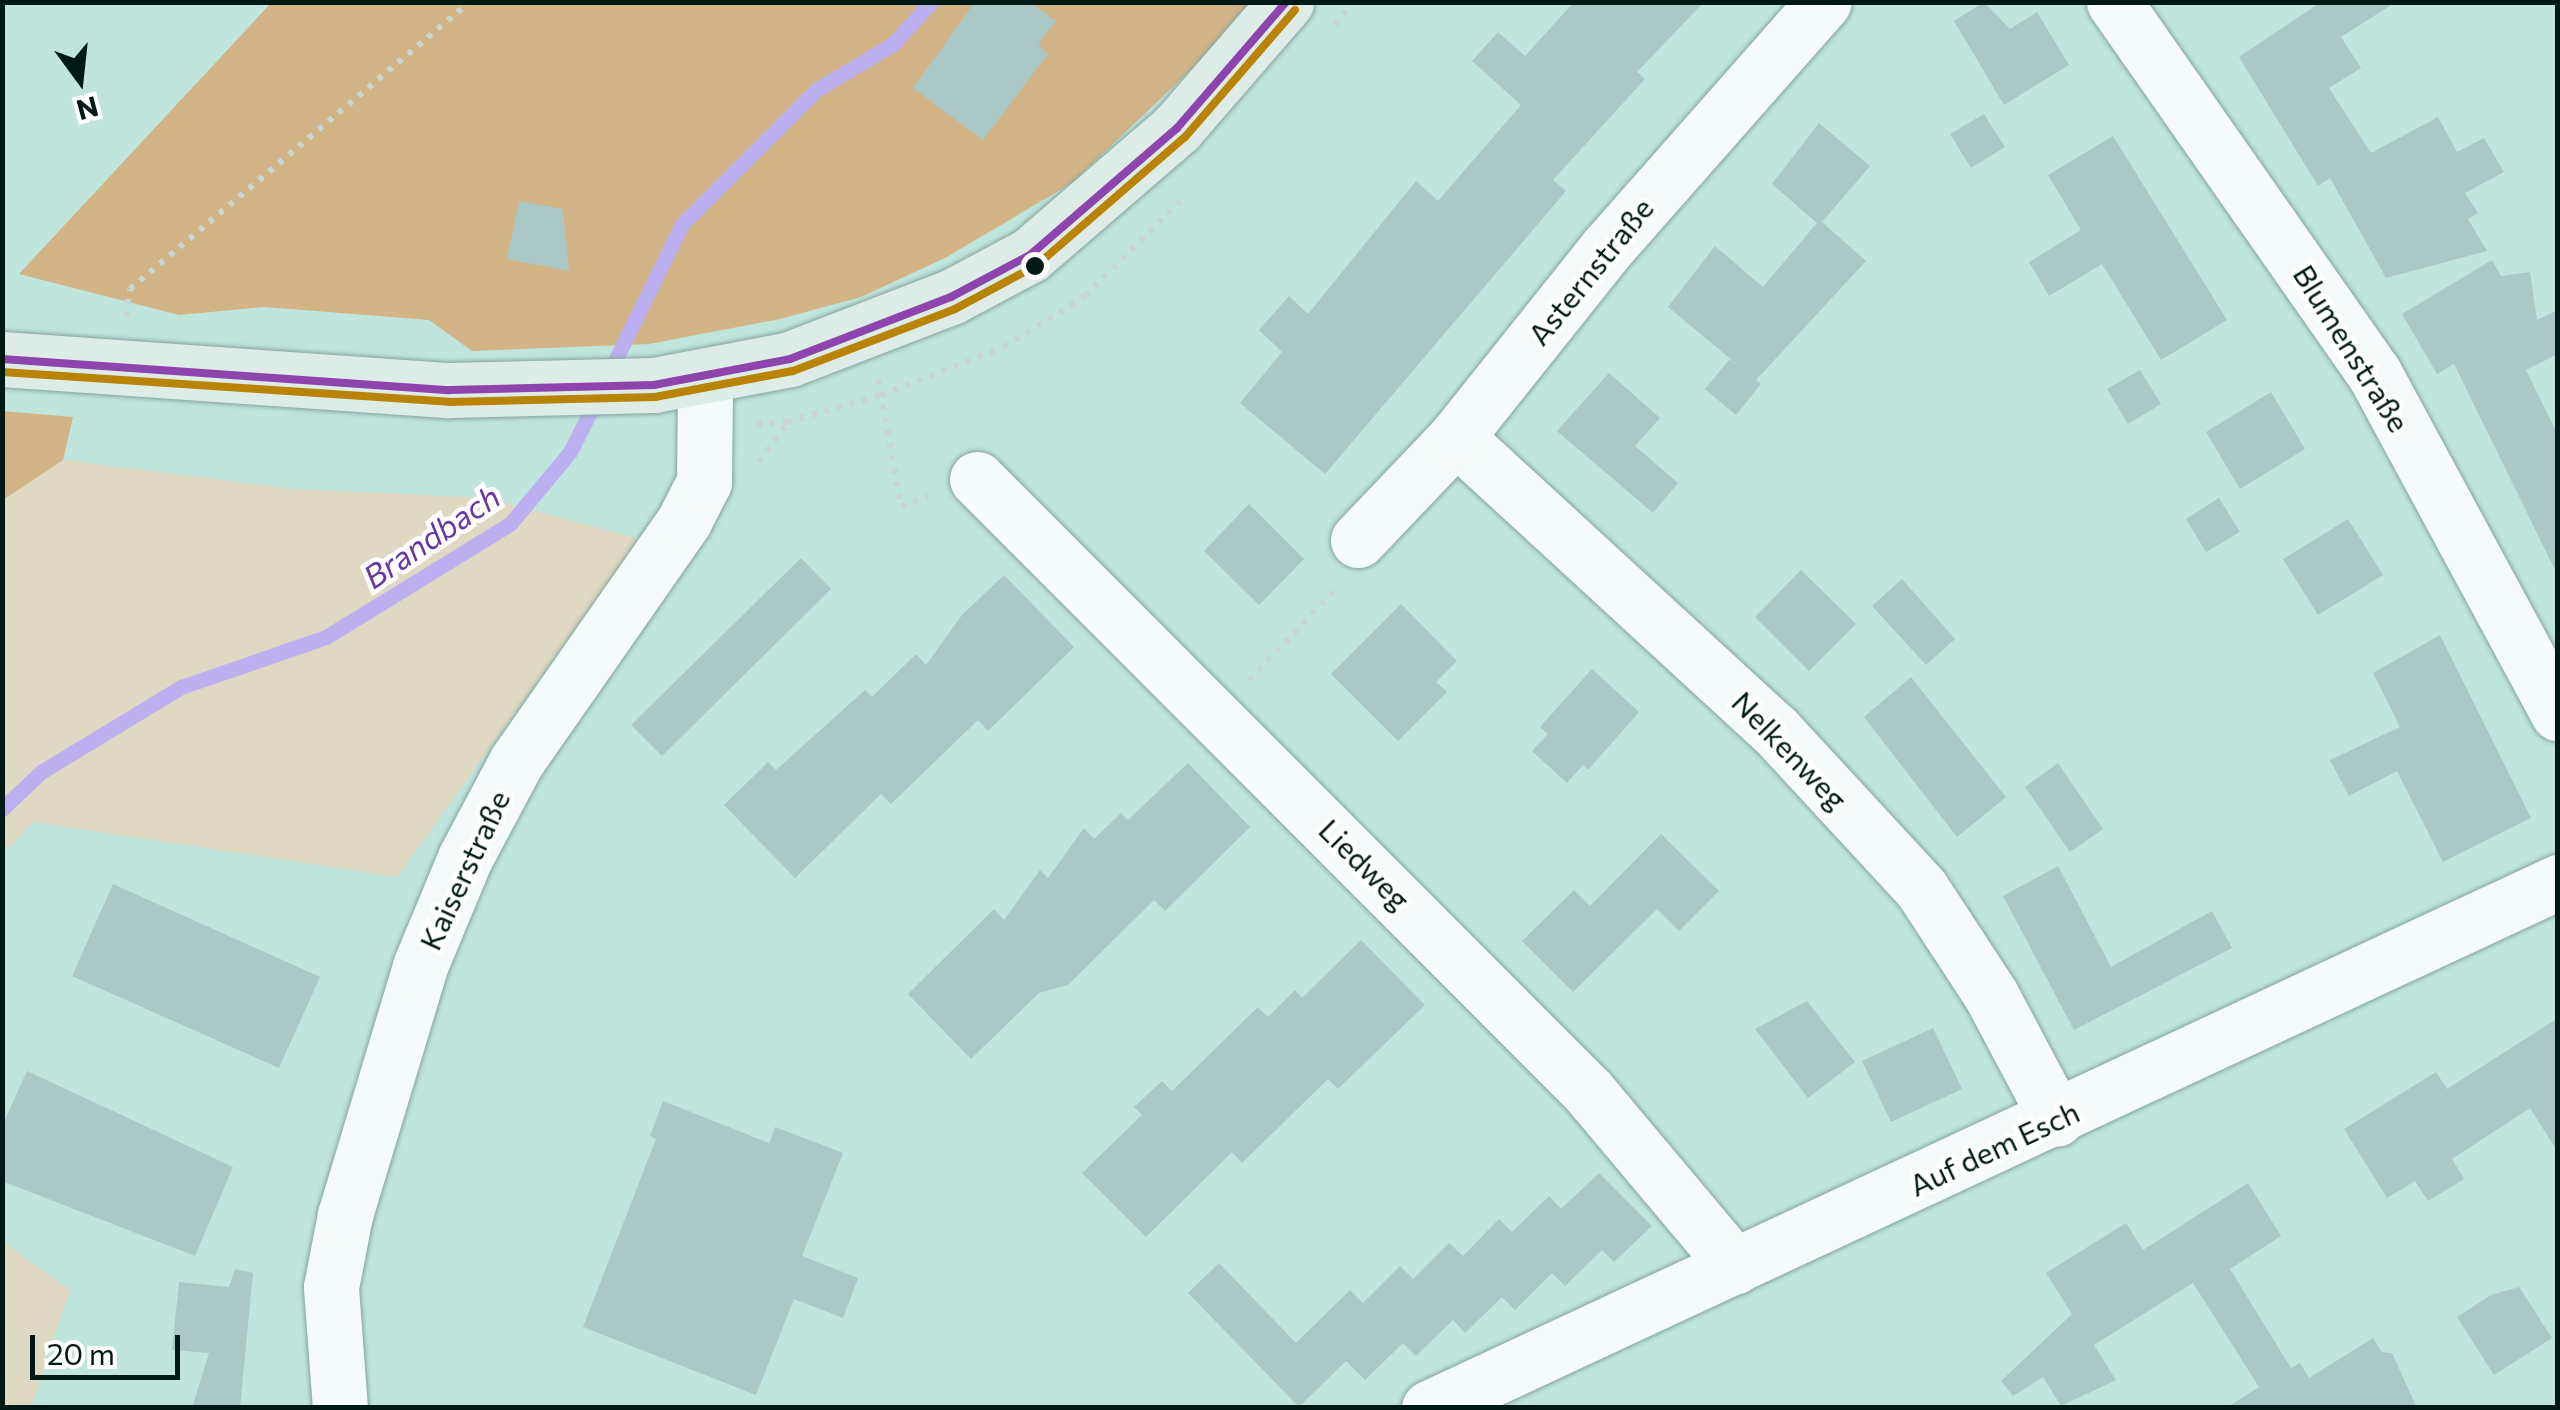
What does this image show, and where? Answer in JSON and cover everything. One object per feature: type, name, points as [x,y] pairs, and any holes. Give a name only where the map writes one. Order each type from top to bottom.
[{"type":"main road","points":[[2,359],[449,390],[570,388],[679,382],[869,331],[990,278],[1080,216],[1178,128],[1286,2]]},
{"type":"street","name":"Asternstraße","points":[[1358,540],[1456,437],[1630,221],[1824,2]]},
{"type":"street","name":"Blumenstraße","points":[[2138,9],[2374,373],[2558,714]]},
{"type":"street","name":"Kaiserstraße","points":[[340,1408],[333,1378],[335,1270],[420,966],[464,858],[516,762],[684,521],[704,482],[679,382]]},
{"type":"street","name":"Nelkenweg","points":[[1456,437],[1775,730],[1921,888],[1991,996],[2056,1120]]},
{"type":"street","name":"Liedweg","points":[[977,479],[1217,714],[1588,1091],[1735,1266]]},
{"type":"street","name":"Auf dem Esch","points":[[1429,1408],[2056,1120],[2558,882]]},
{"type":"path","points":[[130,288],[470,2]]},
{"type":"path","points":[[869,331],[901,506],[977,479]]},
{"type":"path","points":[[754,470],[787,422]]},
{"type":"path","points":[[1217,714],[1354,570],[1358,540]]},
{"type":"shaded area","points":[[271,3],[1249,3],[1198,63],[1072,183],[945,258],[861,297],[780,319],[649,344],[472,351],[429,320],[265,307],[179,315],[19,274]]},
{"type":"shaded area","points":[[3,411],[73,417],[63,460],[3,500]]},
{"type":"shaded area","points":[[63,460],[294,489],[487,498],[640,539],[397,877],[34,822],[3,853],[3,500]]},
{"type":"shaded area","points":[[3,1242],[70,1290],[31,1407],[3,1407]]},
{"type":"building","points":[[975,2],[1030,2],[1056,21],[1038,44],[1048,54],[983,140],[913,88]]},
{"type":"building","points":[[1574,2],[1704,2],[1637,72],[1645,79],[1553,180],[1566,191],[1325,474],[1240,403],[1282,352],[1259,330],[1289,296],[1308,314],[1416,181],[1438,201],[1521,105],[1472,61],[1498,32],[1525,56]]},
{"type":"building","points":[[1984,2],[2010,29],[2037,12],[2069,65],[2004,105],[1954,21]]},
{"type":"building","points":[[2321,2],[2396,2],[2341,37],[2361,68],[2329,88],[2371,153],[2438,117],[2457,152],[2484,138],[2504,172],[2465,193],[2478,213],[2468,219],[2487,251],[2386,278],[2330,178],[2318,186],[2239,57]]},
{"type":"building","points":[[1984,114],[2005,147],[1971,168],[1950,134]]},
{"type":"building","points":[[1819,123],[1870,166],[1822,222],[1866,261],[1756,380],[1668,307],[1715,246],[1763,287],[1817,223],[1772,184]]},
{"type":"building","points":[[2113,136],[2227,320],[2161,360],[2102,264],[2049,296],[2029,262],[2081,230],[2048,175]]},
{"type":"building","points":[[519,201],[563,209],[569,271],[507,259]]},
{"type":"building","points":[[2492,260],[2501,276],[2530,272],[2537,320],[2558,310],[2558,354],[2526,370],[2558,435],[2558,576],[2454,364],[2437,374],[2402,314]]},
{"type":"building","points":[[1730,359],[1761,384],[1736,415],[1705,389]]},
{"type":"building","points":[[2140,370],[2161,404],[2128,424],[2107,389]]},
{"type":"building","points":[[1609,373],[1660,418],[1635,446],[1678,483],[1653,513],[1557,431]]},
{"type":"building","points":[[2271,392],[2305,449],[2240,489],[2206,432]]},
{"type":"building","points":[[2219,498],[2240,532],[2206,552],[2186,519]]},
{"type":"building","points":[[1249,504],[1304,559],[1259,605],[1204,551]]},
{"type":"building","points":[[2348,519],[2383,575],[2318,615],[2283,559]]},
{"type":"building","points":[[801,558],[831,589],[662,756],[631,725]]},
{"type":"building","points":[[1801,570],[1856,624],[1809,671],[1755,617]]},
{"type":"building","points":[[1004,575],[1074,647],[988,731],[978,720],[891,804],[881,794],[795,878],[724,805],[768,762],[776,770],[865,690],[872,697],[916,654],[926,665],[962,615]]},
{"type":"building","points":[[1902,579],[1955,639],[1926,665],[1872,606]]},
{"type":"building","points":[[1401,604],[1457,661],[1436,682],[1447,692],[1398,741],[1331,674]]},
{"type":"building","points":[[2440,635],[2531,818],[2443,862],[2397,771],[2349,796],[2330,760],[2400,727],[2373,673]]},
{"type":"building","points":[[1592,669],[1639,712],[1588,770],[1583,765],[1567,783],[1532,751],[1548,734],[1540,727]]},
{"type":"building","points":[[1911,677],[2006,797],[1957,837],[1864,717]]},
{"type":"building","points":[[1188,763],[1250,827],[1165,911],[1154,900],[1068,985],[1039,993],[971,1059],[908,994],[994,909],[1004,920],[1040,870],[1048,878],[1084,828],[1094,839],[1121,813],[1128,820]]},
{"type":"building","points":[[2058,763],[2103,829],[2070,852],[2025,787]]},
{"type":"building","points":[[1661,834],[1719,891],[1679,931],[1657,909],[1573,992],[1522,941],[1574,890],[1590,906]]},
{"type":"building","points":[[2058,866],[2111,967],[2212,911],[2232,948],[2074,1030],[2003,896]]},
{"type":"building","points":[[113,884],[320,977],[279,1068],[72,976]]},
{"type":"building","points":[[1361,940],[1425,1005],[1338,1089],[1328,1079],[1242,1163],[1232,1152],[1146,1237],[1082,1173],[1142,1115],[1134,1107],[1162,1081],[1172,1091],[1258,1007],[1268,1017],[1295,990],[1302,998]]},
{"type":"building","points":[[1807,1001],[1855,1062],[1808,1098],[1755,1029]]},
{"type":"building","points":[[2558,1018],[2558,1152],[2530,1108],[2452,1159],[2464,1179],[2428,1201],[2415,1181],[2387,1198],[2344,1129],[2436,1072],[2447,1089]]},
{"type":"building","points":[[1933,1028],[1962,1089],[1891,1122],[1862,1061]]},
{"type":"building","points":[[27,1071],[233,1167],[195,1256],[2,1181],[2,1126]]},
{"type":"building","points":[[663,1101],[769,1143],[775,1127],[843,1153],[802,1256],[858,1278],[843,1318],[794,1299],[756,1395],[583,1327],[656,1139],[650,1136]]},
{"type":"building","points":[[1599,1173],[1652,1226],[1614,1262],[1602,1250],[1565,1286],[1552,1273],[1515,1310],[1502,1297],[1465,1333],[1453,1320],[1416,1356],[1403,1343],[1365,1380],[1346,1361],[1299,1407],[1188,1293],[1219,1263],[1296,1343],[1350,1290],[1363,1303],[1400,1266],[1413,1279],[1449,1243],[1463,1256],[1499,1219],[1512,1232],[1549,1196],[1561,1209]]},
{"type":"building","points":[[2248,1183],[2281,1236],[2230,1269],[2291,1368],[2300,1363],[2309,1378],[2373,1338],[2382,1352],[2392,1353],[2417,1408],[2226,1408],[2259,1387],[2193,1283],[2094,1345],[2116,1380],[2061,1406],[2043,1377],[2013,1396],[2001,1381],[2072,1314],[2046,1273],[2126,1223],[2143,1250]]},
{"type":"building","points":[[235,1269],[253,1273],[240,1408],[192,1408],[209,1353],[172,1350],[179,1282],[229,1287]]},
{"type":"building","points":[[2519,1287],[2552,1338],[2494,1375],[2457,1317],[2491,1295]]},
{"type":"waterway","name":"Brandbach","points":[[607,377],[682,224],[816,90],[893,44],[931,2]]},
{"type":"waterway","name":"Brandbach","points":[[2,809],[41,772],[181,687],[326,637],[510,524],[570,452],[597,398]]},
{"type":"transit line","points":[[2,359],[449,390],[654,385],[790,359],[951,297],[1030,255],[1177,128],[1286,2]]},
{"type":"transit line","points":[[2,372],[449,402],[655,397],[793,371],[955,309],[1037,265],[1185,137],[1295,10]]}]
